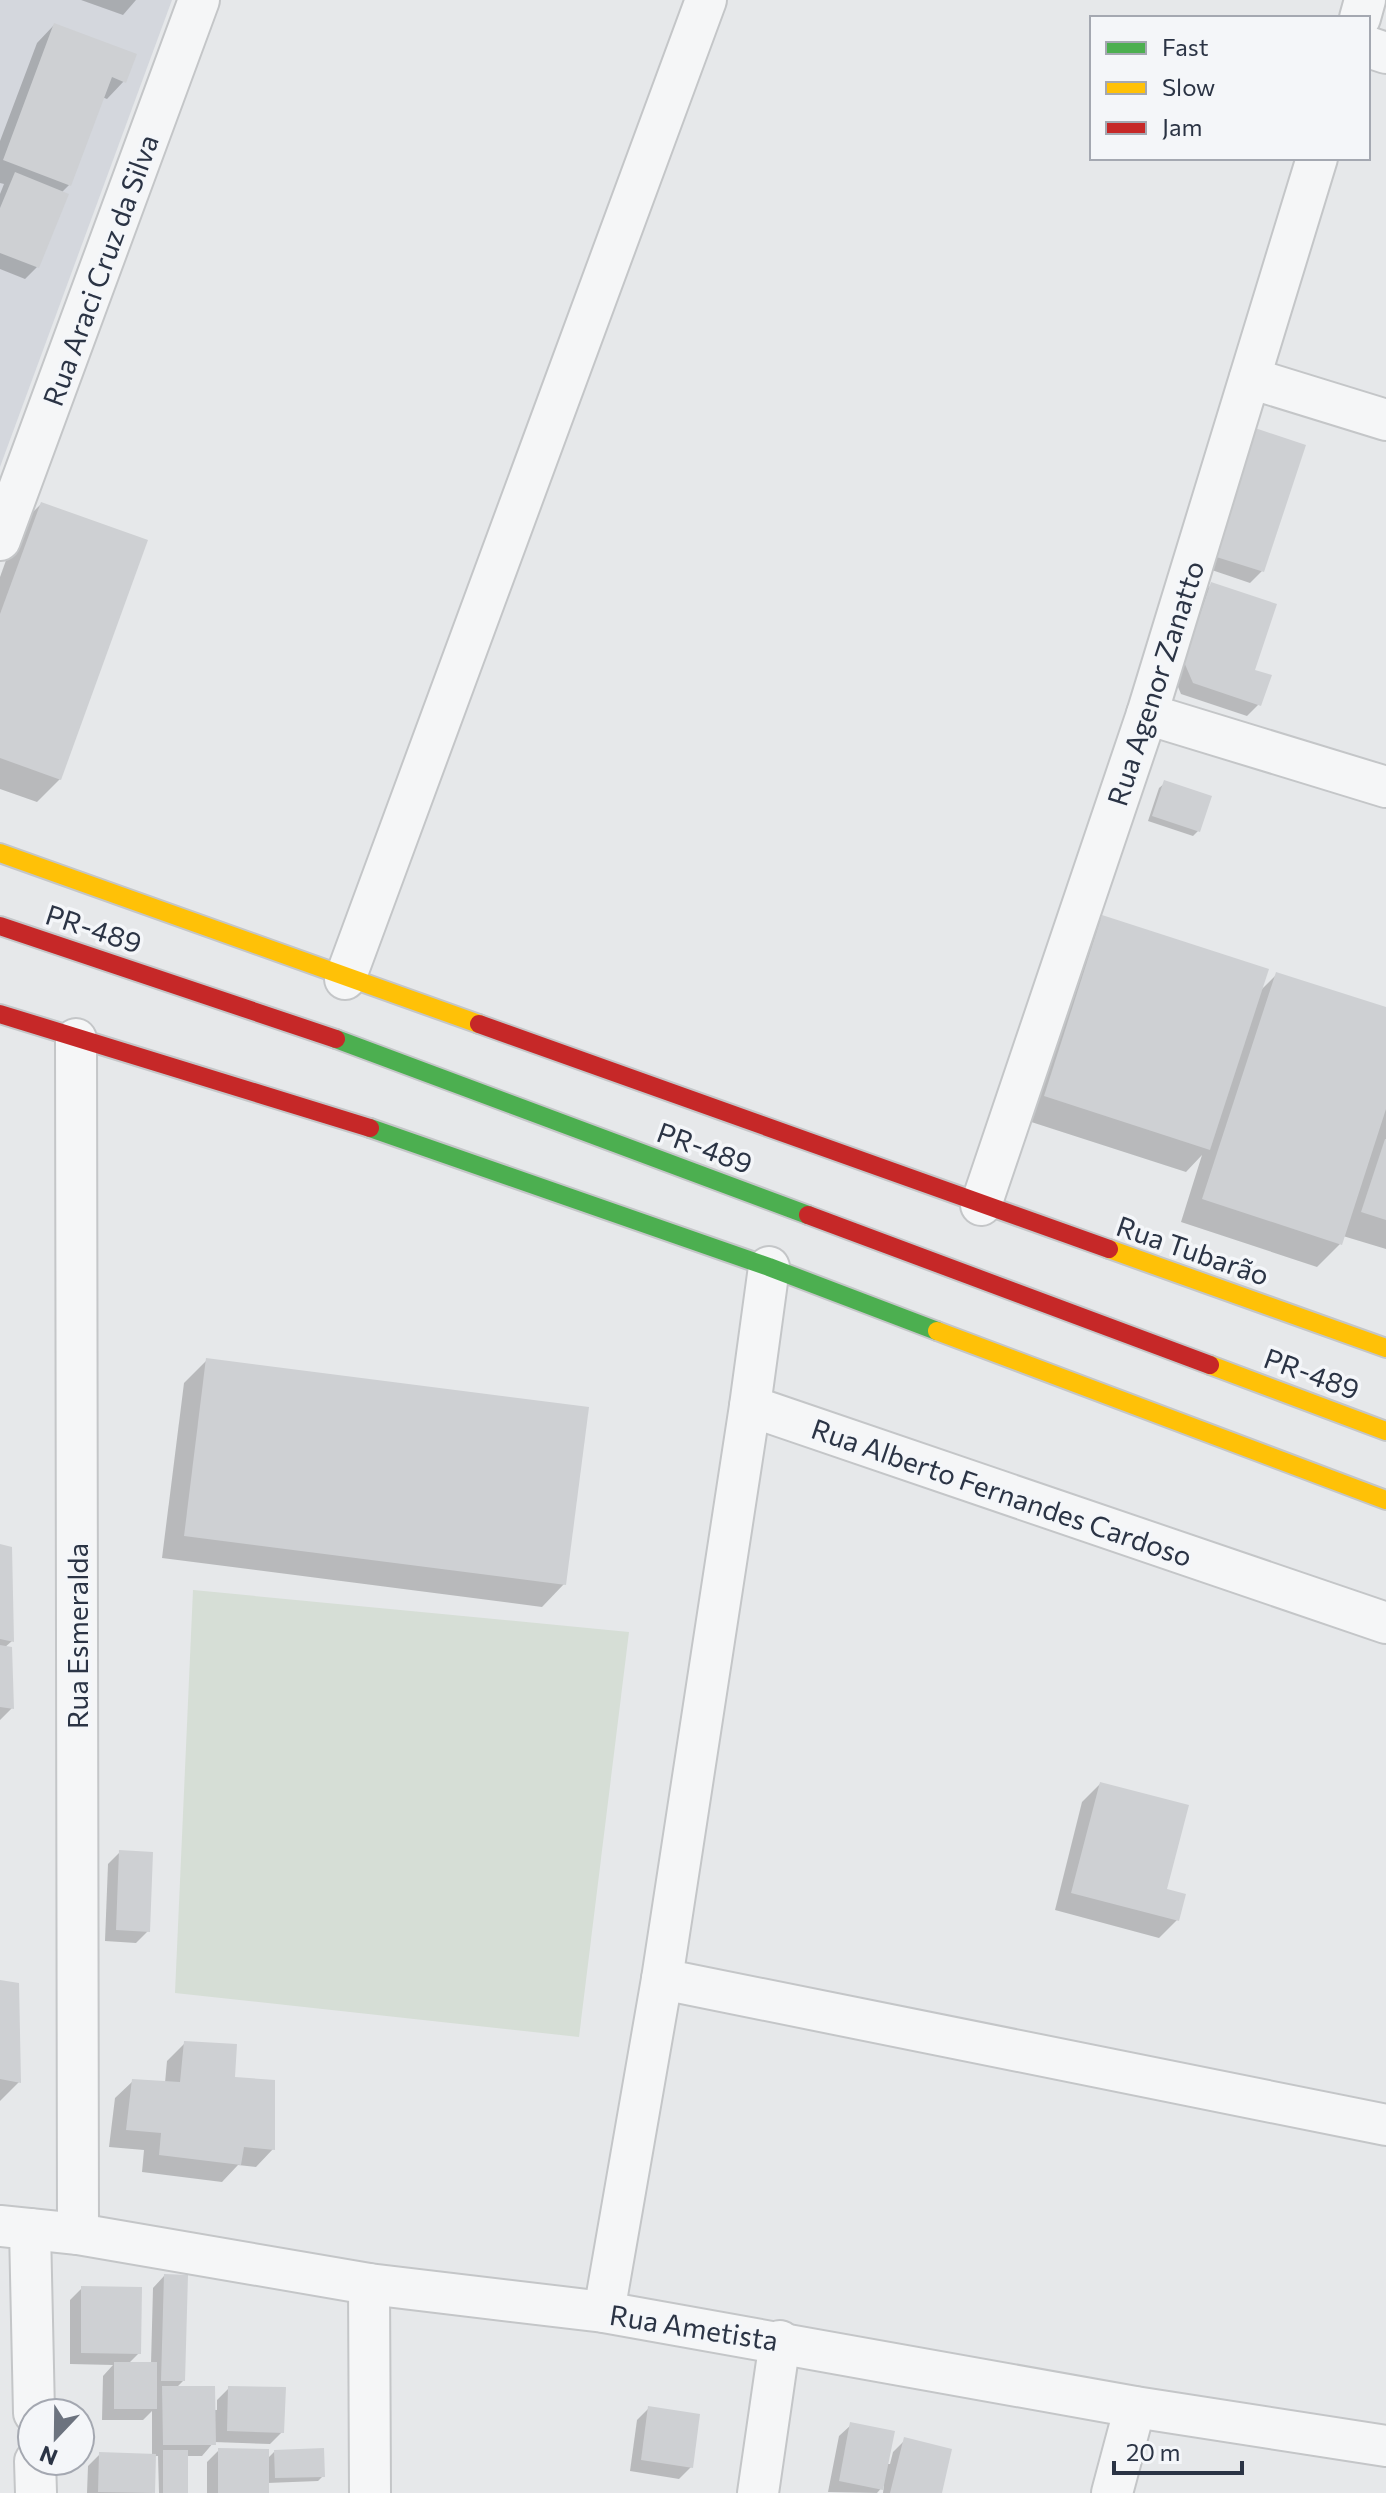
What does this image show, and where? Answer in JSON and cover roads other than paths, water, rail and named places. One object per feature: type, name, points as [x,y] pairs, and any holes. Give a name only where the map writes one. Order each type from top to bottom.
[{"type":"main road","name":"Rua Tubarão","points":[[0,853],[345,979],[1386,1348]]},
{"type":"main road","name":"PR-489","points":[[0,926],[332,1037],[1386,1431]]},
{"type":"main road","points":[[0,1014],[302,1104],[769,1267],[1386,1500]]},
{"type":"street","name":"Rua Araci Cruz da Silva","points":[[0,540],[199,0]]},
{"type":"street","points":[[345,979],[706,0]]},
{"type":"street","name":"Rua Agenor Zanatto","points":[[981,1205],[1147,714],[1316,160]]},
{"type":"street","points":[[1250,378],[1386,420]]},
{"type":"street","points":[[1147,714],[1386,787]]},
{"type":"street","name":"Rua Esmeralda","points":[[76,1039],[78,2234]]},
{"type":"street","points":[[604,2312],[662,1979],[769,1267]]},
{"type":"street","name":"Rua Alberto Fernandes Cardoso","points":[[750,1406],[1386,1623]]},
{"type":"street","points":[[662,1979],[1386,2125]]},
{"type":"street","points":[[15,2228],[32,2397]]},
{"type":"street","name":"Rua Ametista","points":[[15,2228],[78,2234],[369,2284],[604,2312],[780,2341],[1135,2407],[1386,2446]]},
{"type":"street","points":[[369,2284],[370,2493]]},
{"type":"street","points":[[758,2493],[780,2341]]},
{"type":"street","points":[[1112,2493],[1135,2407]]}]
